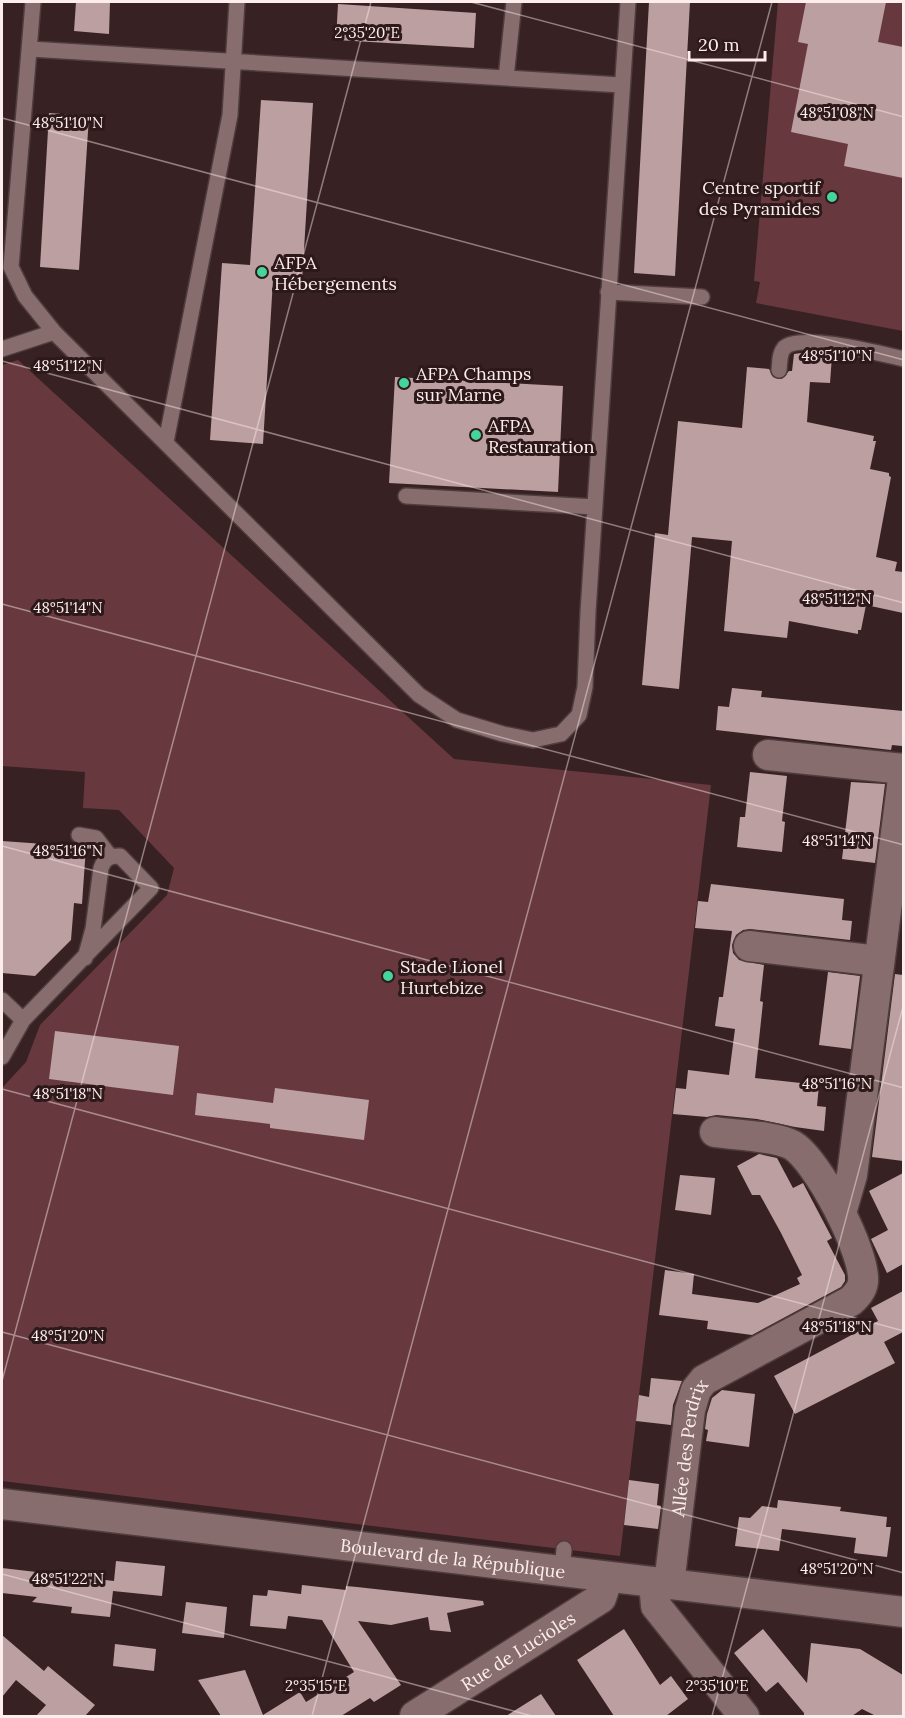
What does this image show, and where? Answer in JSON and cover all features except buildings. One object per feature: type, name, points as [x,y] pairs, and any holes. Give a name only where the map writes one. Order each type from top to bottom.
[{"type":"street","points":[[768,756],[903,770],[852,1175],[841,1213]]},
{"type":"street","points":[[749,946],[789,962],[879,961]]},
{"type":"street","name":"Allée des Perdrix","points":[[715,1132],[790,1144],[802,1152],[841,1213],[863,1275],[863,1285],[851,1301],[704,1380],[696,1390],[690,1410],[662,1583],[656,1605],[744,1716]]},
{"type":"street","name":"Boulevard de la République","points":[[2,1504],[563,1560],[608,1577],[903,1612]]},
{"type":"street","name":"Rue de Lucioles","points":[[415,1716],[601,1598],[608,1577]]},
{"type":"lane","points":[[33,2],[10,267],[25,296],[54,332],[419,695],[457,720],[503,734],[533,740],[561,734],[579,715],[585,687],[628,2]]},
{"type":"lane","points":[[166,441],[230,115],[237,2]]},
{"type":"lane","points":[[506,78],[514,2]]},
{"type":"lane","points":[[30,49],[621,85]]},
{"type":"lane","points":[[608,292],[702,297]]},
{"type":"lane","points":[[2,349],[54,332]]},
{"type":"lane","points":[[779,370],[781,354],[790,344],[809,341],[903,358]]},
{"type":"lane","points":[[406,496],[595,507]]},
{"type":"lane","points":[[79,835],[96,838],[110,856]]},
{"type":"lane","points":[[2,1057],[23,1020],[85,958],[151,888],[120,855],[110,856],[100,868],[93,929],[85,958]]},
{"type":"lane","points":[[2,1000],[23,1020]]},
{"type":"shaded area","name":"Centre sportif des Pyramides","points":[[778,2],[903,2],[903,331],[756,303],[760,282],[754,281]]},
{"type":"shaded area","name":"Stade Lionel Hurtebize","points":[[18,360],[454,759],[711,785],[620,1556],[2,1481],[2,1088],[26,1062],[40,1025],[167,895],[174,868],[119,810],[83,808],[85,772],[2,766],[2,365]]},
{"type":"place","name":"Centre sportif des Pyramides","points":[[832,197]]},
{"type":"place","name":"AFPA Hébergements","points":[[262,272]]},
{"type":"place","name":"AFPA Champs sur Marne","points":[[404,383]]},
{"type":"place","name":"AFPA Restauration","points":[[476,435]]},
{"type":"place","name":"Stade Lionel Hurtebize","points":[[388,976]]}]
